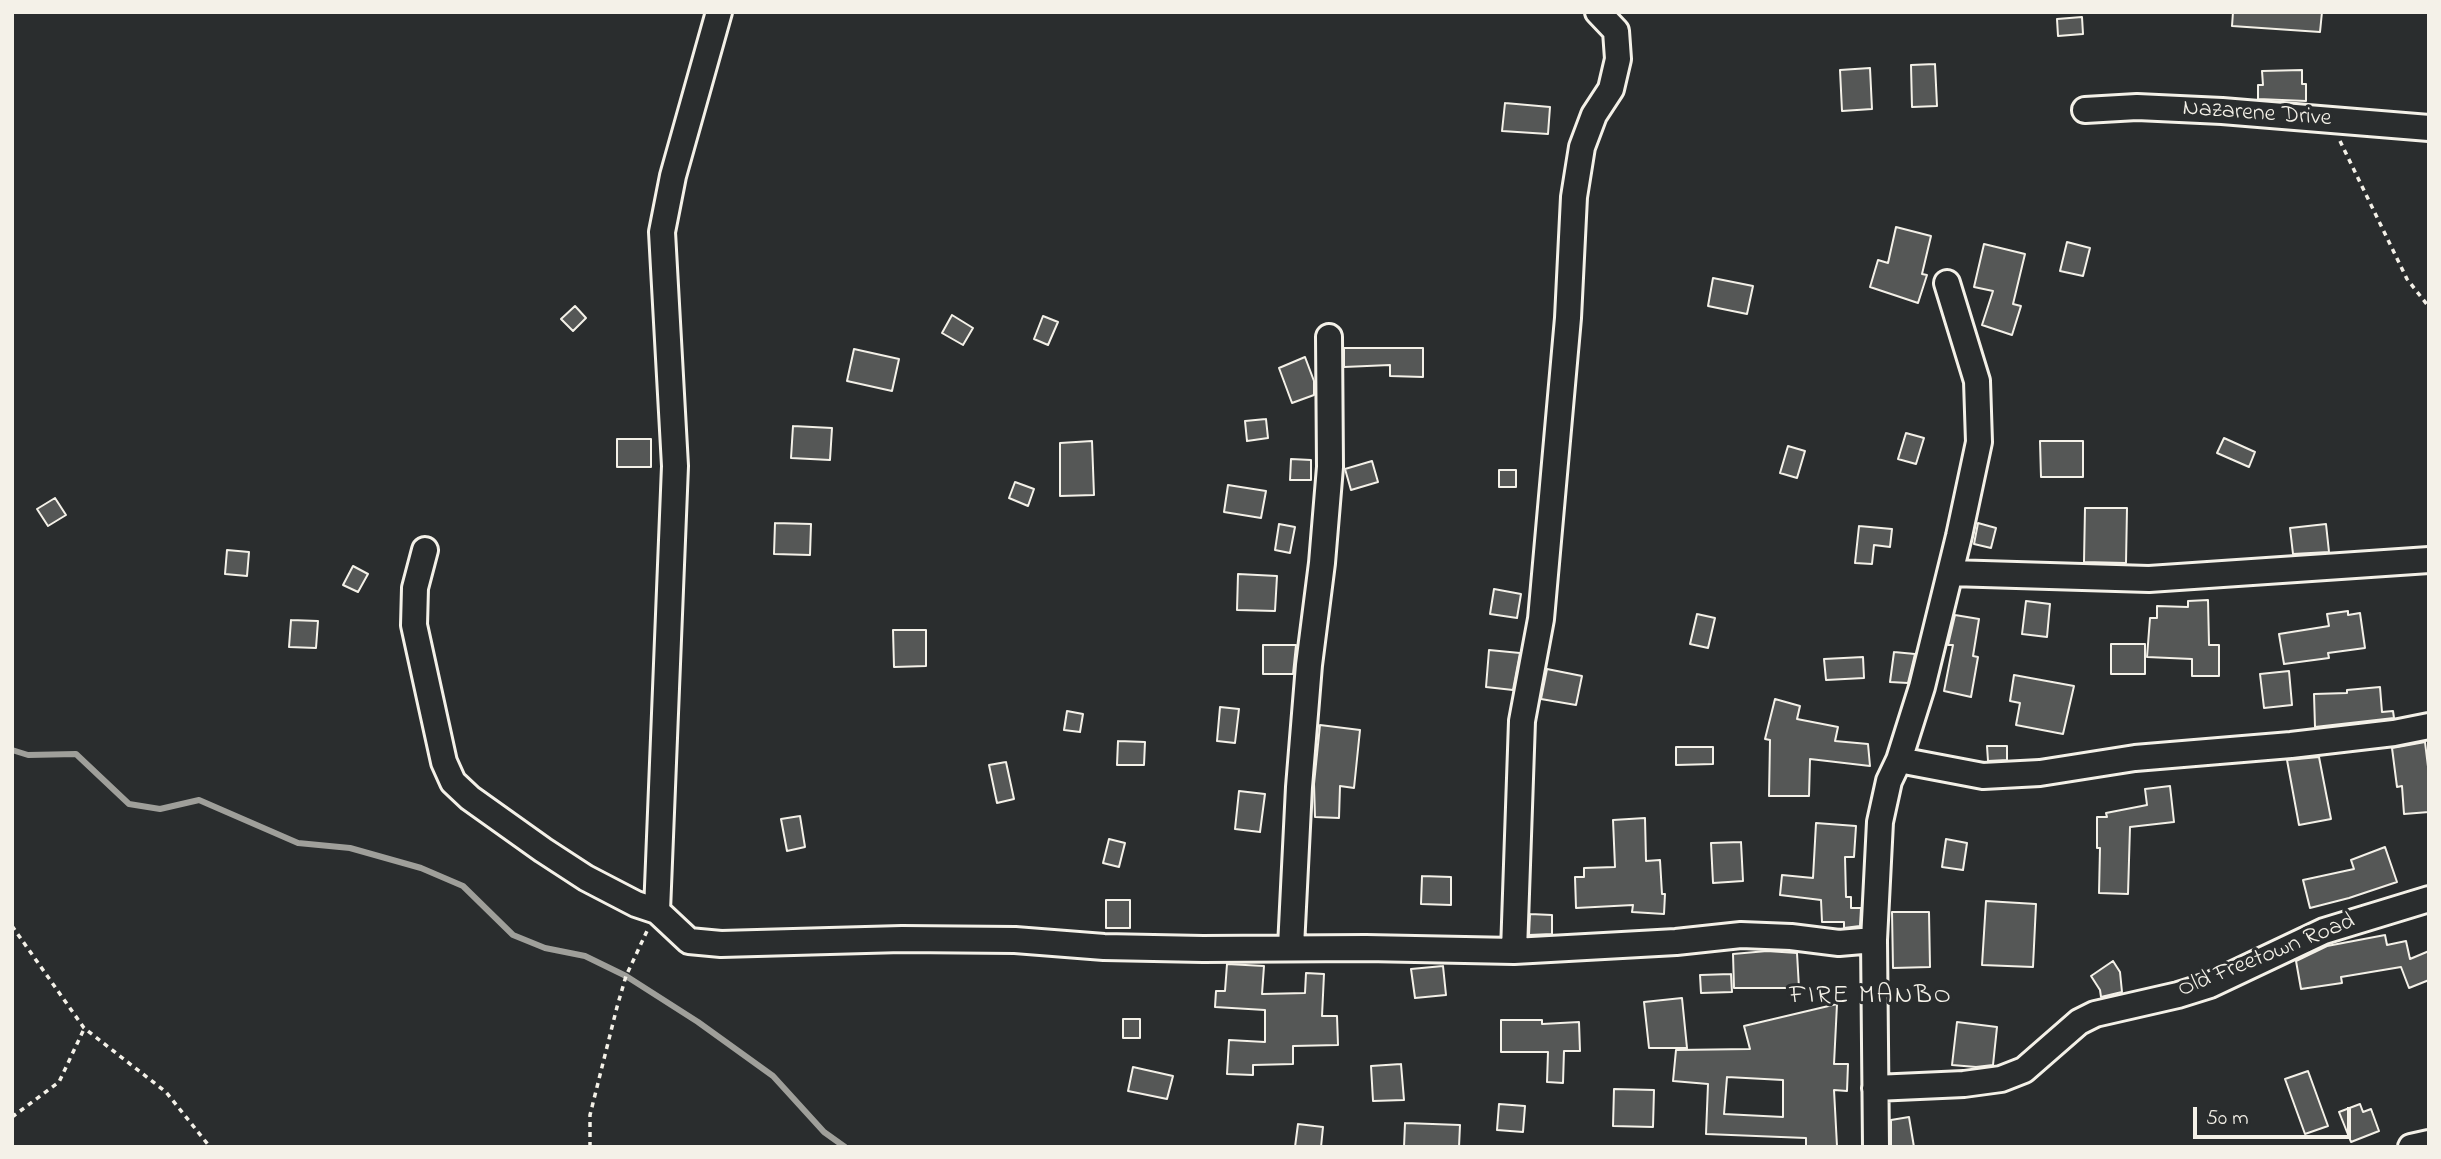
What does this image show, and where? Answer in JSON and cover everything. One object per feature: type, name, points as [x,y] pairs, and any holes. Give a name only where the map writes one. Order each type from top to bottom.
[{"type":"street","points":[[657,911],[675,466],[662,232],[674,176],[719,12]]},
{"type":"street","points":[[1514,951],[1522,721],[1541,619],[1568,317],[1574,197],[1582,147],[1594,116],[1611,89],[1618,60],[1616,31],[1598,12]]},
{"type":"street","name":"Nazarene Drive","points":[[2085,110],[2137,107],[2222,111],[2429,128]]},
{"type":"street","points":[[1876,1147],[1874,940],[1880,822],[1889,781],[1899,760],[1922,688],[1979,442],[1977,381],[1947,284]]},
{"type":"street","points":[[1291,947],[1304,719],[1331,467],[1329,337]]},
{"type":"street","points":[[425,550],[415,588],[414,625],[444,762],[453,782],[470,798],[586,878],[636,904],[657,911],[690,941],[721,944],[902,939],[1015,940],[1104,947],[1514,951],[1741,935],[1839,943],[1874,940]]},
{"type":"street","points":[[1950,573],[2149,579],[2429,560]]},
{"type":"street","points":[[1899,760],[1983,776],[2040,773],[2135,758],[2317,742],[2429,726]]},
{"type":"street","name":"Old Freetown Road","points":[[1875,1088],[1964,1084],[2001,1079],[2024,1070],[2079,1022],[2095,1014],[2210,985],[2324,931],[2429,899]]},
{"type":"street","points":[[2411,1147],[2429,1143]]},
{"type":"path","points":[[2330,120],[2407,279],[2429,307]]},
{"type":"path","points":[[590,1147],[590,1115],[626,976],[657,911]]},
{"type":"path","points":[[12,926],[84,1028],[166,1092],[210,1147]]},
{"type":"path","points":[[12,1117],[59,1082],[84,1028]]},
{"type":"building","points":[[2233,12],[2322,12],[2320,32],[2232,26]]},
{"type":"building","points":[[2082,17],[2083,34],[2058,36],[2057,19]]},
{"type":"building","points":[[1935,64],[1937,106],[1912,107],[1911,65]]},
{"type":"building","points":[[1870,68],[1872,109],[1842,111],[1840,70]]},
{"type":"building","points":[[2302,70],[2302,84],[2306,84],[2306,101],[2258,99],[2258,85],[2263,85],[2262,71]]},
{"type":"building","points":[[1505,103],[1550,107],[1548,134],[1502,131]]},
{"type":"building","points":[[1896,227],[1931,236],[1922,274],[1927,275],[1918,303],[1870,287],[1878,260],[1888,263]]},
{"type":"building","points":[[2067,242],[2090,248],[2083,276],[2060,271]]},
{"type":"building","points":[[1984,244],[2025,254],[2013,304],[2021,306],[2012,335],[1982,325],[1993,291],[1974,287]]},
{"type":"building","points":[[1713,278],[1753,286],[1747,314],[1708,306]]},
{"type":"building","points":[[575,306],[586,318],[573,331],[561,319]]},
{"type":"building","points":[[952,315],[973,328],[963,345],[942,333]]},
{"type":"building","points":[[1043,316],[1058,322],[1048,345],[1034,339]]},
{"type":"building","points":[[1344,348],[1423,348],[1423,377],[1390,376],[1390,365],[1344,367]]},
{"type":"building","points":[[854,349],[899,359],[892,391],[847,381]]},
{"type":"building","points":[[1305,357],[1314,381],[1314,395],[1292,403],[1279,368]]},
{"type":"building","points":[[1266,419],[1268,438],[1247,441],[1245,421]]},
{"type":"building","points":[[793,426],[832,428],[830,460],[791,458]]},
{"type":"building","points":[[1906,433],[1924,438],[1916,464],[1898,459]]},
{"type":"building","points":[[2224,438],[2255,452],[2249,467],[2217,453]]},
{"type":"building","points":[[617,439],[651,439],[651,467],[617,467]]},
{"type":"building","points":[[1092,441],[1094,495],[1060,496],[1060,443]]},
{"type":"building","points":[[2040,441],[2083,441],[2083,477],[2041,477]]},
{"type":"building","points":[[1788,446],[1805,451],[1797,478],[1780,473]]},
{"type":"building","points":[[1291,459],[1311,460],[1311,480],[1290,480]]},
{"type":"building","points":[[1372,461],[1378,482],[1351,490],[1345,469]]},
{"type":"building","points":[[1499,470],[1516,470],[1516,487],[1499,487]]},
{"type":"building","points":[[1015,482],[1034,489],[1028,506],[1009,498]]},
{"type":"building","points":[[1228,485],[1266,491],[1261,518],[1224,512]]},
{"type":"building","points":[[55,498],[66,515],[48,526],[37,509]]},
{"type":"building","points":[[2085,508],[2127,508],[2126,563],[2084,562]]},
{"type":"building","points":[[775,523],[811,524],[810,555],[774,554]]},
{"type":"building","points":[[1978,523],[1996,528],[1991,548],[1974,544]]},
{"type":"building","points":[[1279,524],[1295,527],[1290,553],[1275,550]]},
{"type":"building","points":[[2326,524],[2329,552],[2293,554],[2290,528]]},
{"type":"building","points":[[1859,526],[1892,529],[1890,547],[1874,545],[1872,564],[1855,563]]},
{"type":"building","points":[[227,550],[249,552],[247,576],[225,574]]},
{"type":"building","points":[[353,566],[368,574],[358,592],[343,585]]},
{"type":"building","points":[[1238,574],[1277,576],[1275,611],[1237,610]]},
{"type":"building","points":[[1494,589],[1521,594],[1517,618],[1490,614]]},
{"type":"building","points":[[2208,600],[2209,645],[2219,645],[2219,676],[2192,676],[2192,659],[2147,657],[2150,618],[2157,618],[2157,606],[2188,607],[2188,601]]},
{"type":"building","points":[[2026,601],[2050,604],[2047,637],[2022,634]]},
{"type":"building","points":[[2348,611],[2348,615],[2360,613],[2365,648],[2328,653],[2329,658],[2284,664],[2279,634],[2329,626],[2327,614]]},
{"type":"building","points":[[1697,614],[1715,618],[1708,648],[1690,644]]},
{"type":"building","points":[[1955,615],[1979,619],[1973,656],[1978,657],[1971,697],[1944,691],[1953,645],[1948,645]]},
{"type":"building","points":[[291,620],[318,621],[316,648],[289,647]]},
{"type":"building","points":[[893,630],[926,630],[926,666],[894,667]]},
{"type":"building","points":[[2111,644],[2145,644],[2145,674],[2111,674]]},
{"type":"building","points":[[1263,645],[1296,645],[1293,674],[1263,674]]},
{"type":"building","points":[[1489,650],[1520,653],[1513,690],[1486,687]]},
{"type":"building","points":[[1894,652],[1915,654],[1908,683],[1890,682]]},
{"type":"building","points":[[1863,657],[1864,678],[1826,680],[1824,659]]},
{"type":"building","points":[[1547,669],[1582,676],[1576,705],[1541,699]]},
{"type":"building","points":[[2289,671],[2292,705],[2264,708],[2260,674]]},
{"type":"building","points":[[2014,675],[2074,686],[2063,734],[2016,725],[2020,703],[2010,701]]},
{"type":"building","points":[[2380,687],[2382,712],[2393,711],[2394,718],[2315,727],[2314,694],[2347,693],[2347,690]]},
{"type":"building","points":[[1775,699],[1800,706],[1797,719],[1838,727],[1835,741],[1868,744],[1870,766],[1810,759],[1809,796],[1769,796],[1770,740],[1765,739]]},
{"type":"building","points":[[1220,707],[1239,709],[1235,743],[1217,741]]},
{"type":"building","points":[[1067,711],[1083,714],[1080,732],[1064,730]]},
{"type":"building","points":[[1320,725],[1360,730],[1354,788],[1340,786],[1339,818],[1315,817],[1314,784]]},
{"type":"building","points":[[1118,741],[1145,742],[1144,765],[1117,765]]},
{"type":"building","points":[[2425,742],[2429,775],[2429,812],[2404,814],[2402,786],[2397,787],[2392,748]]},
{"type":"building","points":[[1987,746],[2007,746],[2007,760],[1988,761]]},
{"type":"building","points":[[1676,747],[1713,747],[1713,764],[1676,765]]},
{"type":"building","points":[[2319,757],[2331,819],[2299,825],[2287,760]]},
{"type":"building","points":[[1006,762],[1014,799],[997,803],[989,765]]},
{"type":"building","points":[[2170,786],[2174,822],[2130,827],[2128,894],[2099,893],[2100,848],[2097,848],[2097,817],[2107,817],[2106,813],[2147,805],[2145,789]]},
{"type":"building","points":[[1239,791],[1265,794],[1260,832],[1235,829]]},
{"type":"building","points":[[800,816],[805,847],[787,851],[781,819]]},
{"type":"building","points":[[1645,818],[1646,861],[1660,860],[1662,894],[1665,894],[1664,914],[1632,912],[1633,905],[1576,908],[1575,877],[1584,877],[1584,868],[1615,867],[1613,820]]},
{"type":"building","points":[[1816,823],[1856,826],[1854,857],[1845,857],[1846,897],[1851,897],[1851,908],[1861,908],[1860,926],[1844,928],[1844,922],[1822,922],[1821,900],[1780,895],[1782,875],[1813,878]]},
{"type":"building","points":[[1109,839],[1125,843],[1119,867],[1103,863]]},
{"type":"building","points":[[1946,839],[1967,843],[1963,870],[1942,867]]},
{"type":"building","points":[[1741,842],[1743,881],[1713,883],[1711,843]]},
{"type":"building","points":[[2385,847],[2397,882],[2310,908],[2303,880],[2354,869],[2351,860]]},
{"type":"building","points":[[1422,876],[1451,877],[1451,905],[1421,904]]},
{"type":"building","points":[[1106,900],[1130,900],[1130,928],[1106,928]]},
{"type":"building","points":[[1986,901],[2036,904],[2033,967],[1982,965]]},
{"type":"building","points":[[1892,912],[1929,912],[1930,967],[1893,968]]},
{"type":"building","points":[[1530,914],[1552,915],[1552,934],[1529,935]]},
{"type":"building","points":[[2385,935],[2387,945],[2406,941],[2410,959],[2429,951],[2429,980],[2409,988],[2401,967],[2341,977],[2342,983],[2301,989],[2296,961],[2327,946]]},
{"type":"building","points":[[1767,951],[1797,953],[1799,988],[1734,988],[1733,954]]},
{"type":"building","points":[[2113,961],[2120,972],[2122,992],[2101,997],[2100,990],[2091,976]]},
{"type":"building","points":[[1227,964],[1264,966],[1262,994],[1305,993],[1306,973],[1324,974],[1322,1016],[1337,1016],[1338,1045],[1293,1046],[1293,1064],[1253,1065],[1253,1075],[1227,1074],[1229,1040],[1265,1042],[1265,1010],[1215,1007],[1216,991],[1225,991]]},
{"type":"building","points":[[1443,966],[1446,995],[1415,998],[1411,969]]},
{"type":"building","points":[[1731,974],[1732,992],[1701,993],[1700,975]]},
{"type":"building","points":[[1682,998],[1687,1048],[1649,1048],[1644,1002]]},
{"type":"building","points":[[1837,1004],[1834,1064],[1848,1064],[1847,1091],[1834,1090],[1837,1146],[1806,1147],[1806,1138],[1706,1134],[1708,1084],[1673,1081],[1676,1050],[1750,1049],[1744,1026]],"holes":[[[1727,1077],[1783,1080],[1783,1117],[1724,1114]]]},
{"type":"building","points":[[1123,1019],[1140,1019],[1140,1038],[1123,1038]]},
{"type":"building","points":[[1501,1020],[1542,1020],[1542,1024],[1579,1022],[1580,1051],[1564,1051],[1563,1083],[1547,1082],[1548,1052],[1501,1052]]},
{"type":"building","points":[[1957,1022],[1997,1027],[1993,1065],[1952,1065]]},
{"type":"building","points":[[1401,1064],[1404,1100],[1373,1101],[1371,1066]]},
{"type":"building","points":[[1133,1067],[1173,1076],[1167,1099],[1128,1091]]},
{"type":"building","points":[[2308,1071],[2328,1126],[2305,1134],[2285,1079]]},
{"type":"building","points":[[1614,1089],[1654,1090],[1653,1127],[1613,1126]]},
{"type":"building","points":[[1499,1104],[1525,1106],[1523,1132],[1497,1130]]},
{"type":"building","points":[[2360,1104],[2363,1112],[2371,1109],[2379,1131],[2351,1142],[2339,1112]]},
{"type":"building","points":[[1909,1117],[1914,1147],[1891,1147],[1891,1120]]},
{"type":"building","points":[[1405,1123],[1460,1125],[1459,1147],[1404,1147]]},
{"type":"building","points":[[1298,1124],[1323,1127],[1321,1147],[1295,1147]]},
{"type":"waterway","points":[[12,750],[28,755],[76,754],[129,804],[160,809],[199,800],[298,843],[350,848],[421,868],[463,886],[513,935],[545,948],[585,956],[626,976],[698,1022],[773,1076],[824,1132],[845,1147]]},
{"type":"district","name":"FIRE MANBO","points":[[1871,998]]}]
